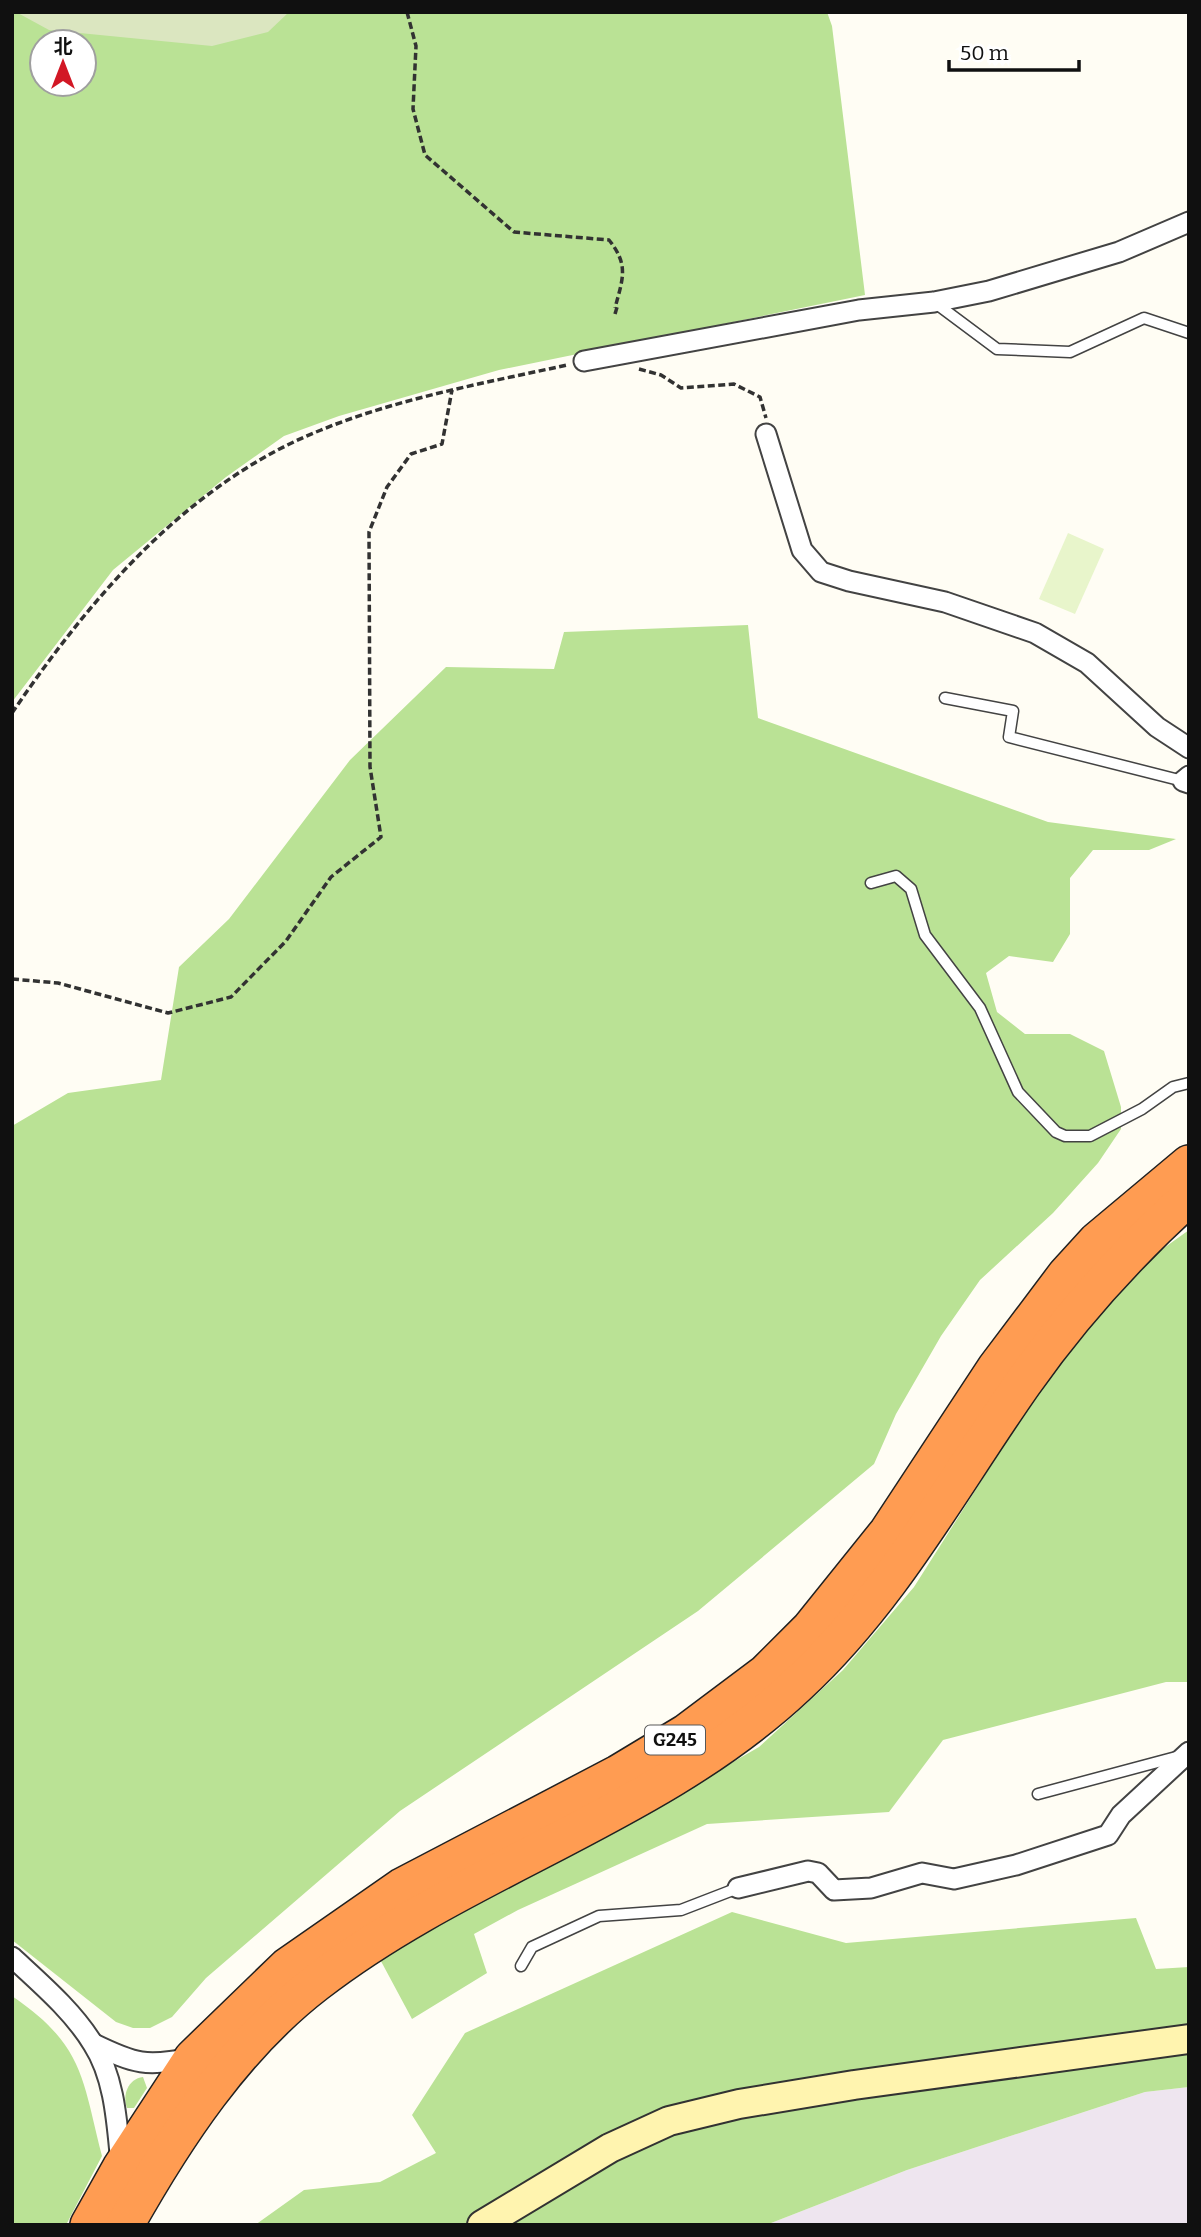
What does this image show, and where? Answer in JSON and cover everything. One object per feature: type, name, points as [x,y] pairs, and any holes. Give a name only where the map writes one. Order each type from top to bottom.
[{"type":"highway","points":[[1108,1253],[1122,1207],[1156,1172],[1189,1145]]},
{"type":"highway","name":"G245","points":[[125,2225],[185,2127],[221,2078],[313,1985],[370,1944],[435,1906],[687,1771],[748,1727],[797,1685],[885,1590],[918,1545],[1108,1253],[1189,1164]]},
{"type":"highway","name":"G245","points":[[89,2225],[121,2168],[193,2058],[287,1967],[338,1928],[402,1887],[470,1849],[618,1774],[686,1733],[765,1672],[810,1629],[888,1532],[996,1368],[1066,1275],[1108,1253],[1189,1198]]},
{"type":"highway","points":[[1108,1253],[1189,1214]]},
{"type":"main road","points":[[482,2225],[610,2148],[669,2121],[739,2104],[854,2085],[1189,2039]]},
{"type":"street","points":[[584,361],[859,310],[934,302],[989,291],[1119,252],[1189,222]]},
{"type":"street","points":[[766,434],[802,550],[821,572],[849,581],[946,602],[1035,633],[1087,663],[1157,727],[1189,748]]},
{"type":"street","points":[[737,1888],[801,1871],[818,1873],[834,1890],[849,1890],[871,1888],[922,1873],[954,1879],[1016,1865],[1108,1835],[1122,1815],[1186,1753]]},
{"type":"street","points":[[12,1957],[40,1983],[94,2044],[108,2081],[121,2168]]},
{"type":"street","points":[[94,2044],[130,2062],[157,2064],[193,2058]]},
{"type":"lane","points":[[934,302],[997,349],[1070,352],[1144,318],[1189,333]]},
{"type":"lane","points":[[945,698],[1013,711],[1009,737],[1187,780]]},
{"type":"lane","points":[[871,883],[896,876],[911,889],[925,935],[980,1007],[1018,1092],[1056,1132],[1065,1136],[1090,1136],[1142,1109],[1173,1087],[1189,1083]]},
{"type":"lane","points":[[1038,1794],[1186,1753]]},
{"type":"lane","points":[[521,1966],[532,1947],[599,1916],[616,1912],[681,1910],[737,1888]]},
{"type":"path","points":[[407,12],[416,46],[414,109],[425,155],[514,232],[609,240],[622,256],[624,278],[615,308]]},
{"type":"path","points":[[615,314],[619,308],[617,301]]},
{"type":"path","points":[[627,353],[631,368],[661,375],[681,388],[734,384],[760,397],[766,415],[766,434]]},
{"type":"path","points":[[12,713],[45,665],[107,589],[161,534],[226,479],[265,456],[319,430],[367,413],[452,390],[584,361]]},
{"type":"path","points":[[12,979],[58,984],[168,1013],[231,997],[286,941],[331,877],[381,837],[370,767],[369,532],[387,487],[411,454],[443,444],[452,390]]},
{"type":"shaded area","points":[[1189,2087],[1189,2225],[766,2225],[907,2170],[1145,2092]]},
{"type":"green space","points":[[12,12],[827,12],[832,26],[865,295],[499,370],[339,416],[284,436],[226,477],[113,570],[12,702]]},
{"type":"green space","points":[[16,12],[289,12],[268,32],[212,46],[98,35],[98,28],[45,28]]},
{"type":"green space","points":[[1068,533],[1104,549],[1075,614],[1039,599]]},
{"type":"green space","points":[[748,625],[758,718],[1048,822],[1176,839],[1149,850],[1093,850],[1070,878],[1070,934],[1053,962],[1009,956],[986,973],[997,1012],[1025,1034],[1070,1034],[1104,1051],[1121,1107],[1121,1129],[1098,1163],[1053,1213],[980,1280],[941,1336],[896,1414],[874,1464],[698,1611],[400,1811],[206,1978],[172,2017],[150,2028],[133,2028],[116,2022],[12,1940],[12,1126],[68,1093],[161,1080],[179,967],[229,919],[350,760],[446,667],[554,669],[564,632]]},
{"type":"green space","points":[[1189,1230],[1189,1682],[1166,1682],[943,1740],[889,1812],[707,1824],[518,1910],[474,1934],[487,1973],[412,2019],[375,1950],[621,1827],[759,1747],[843,1670],[914,1587],[1077,1330],[1136,1268]]},
{"type":"green space","points":[[732,1912],[846,1943],[1136,1918],[1156,1969],[1189,1967],[1189,2087],[1145,2092],[907,2170],[766,2225],[255,2225],[304,2190],[380,2182],[436,2153],[412,2115],[465,2033]]},
{"type":"green space","points":[[12,1996],[54,2031],[67,2048],[84,2084],[90,2105],[102,2156],[66,2225],[12,2225]]},
{"type":"green space","points":[[143,2077],[147,2088],[134,2108],[127,2108],[127,2088],[133,2081]]}]
